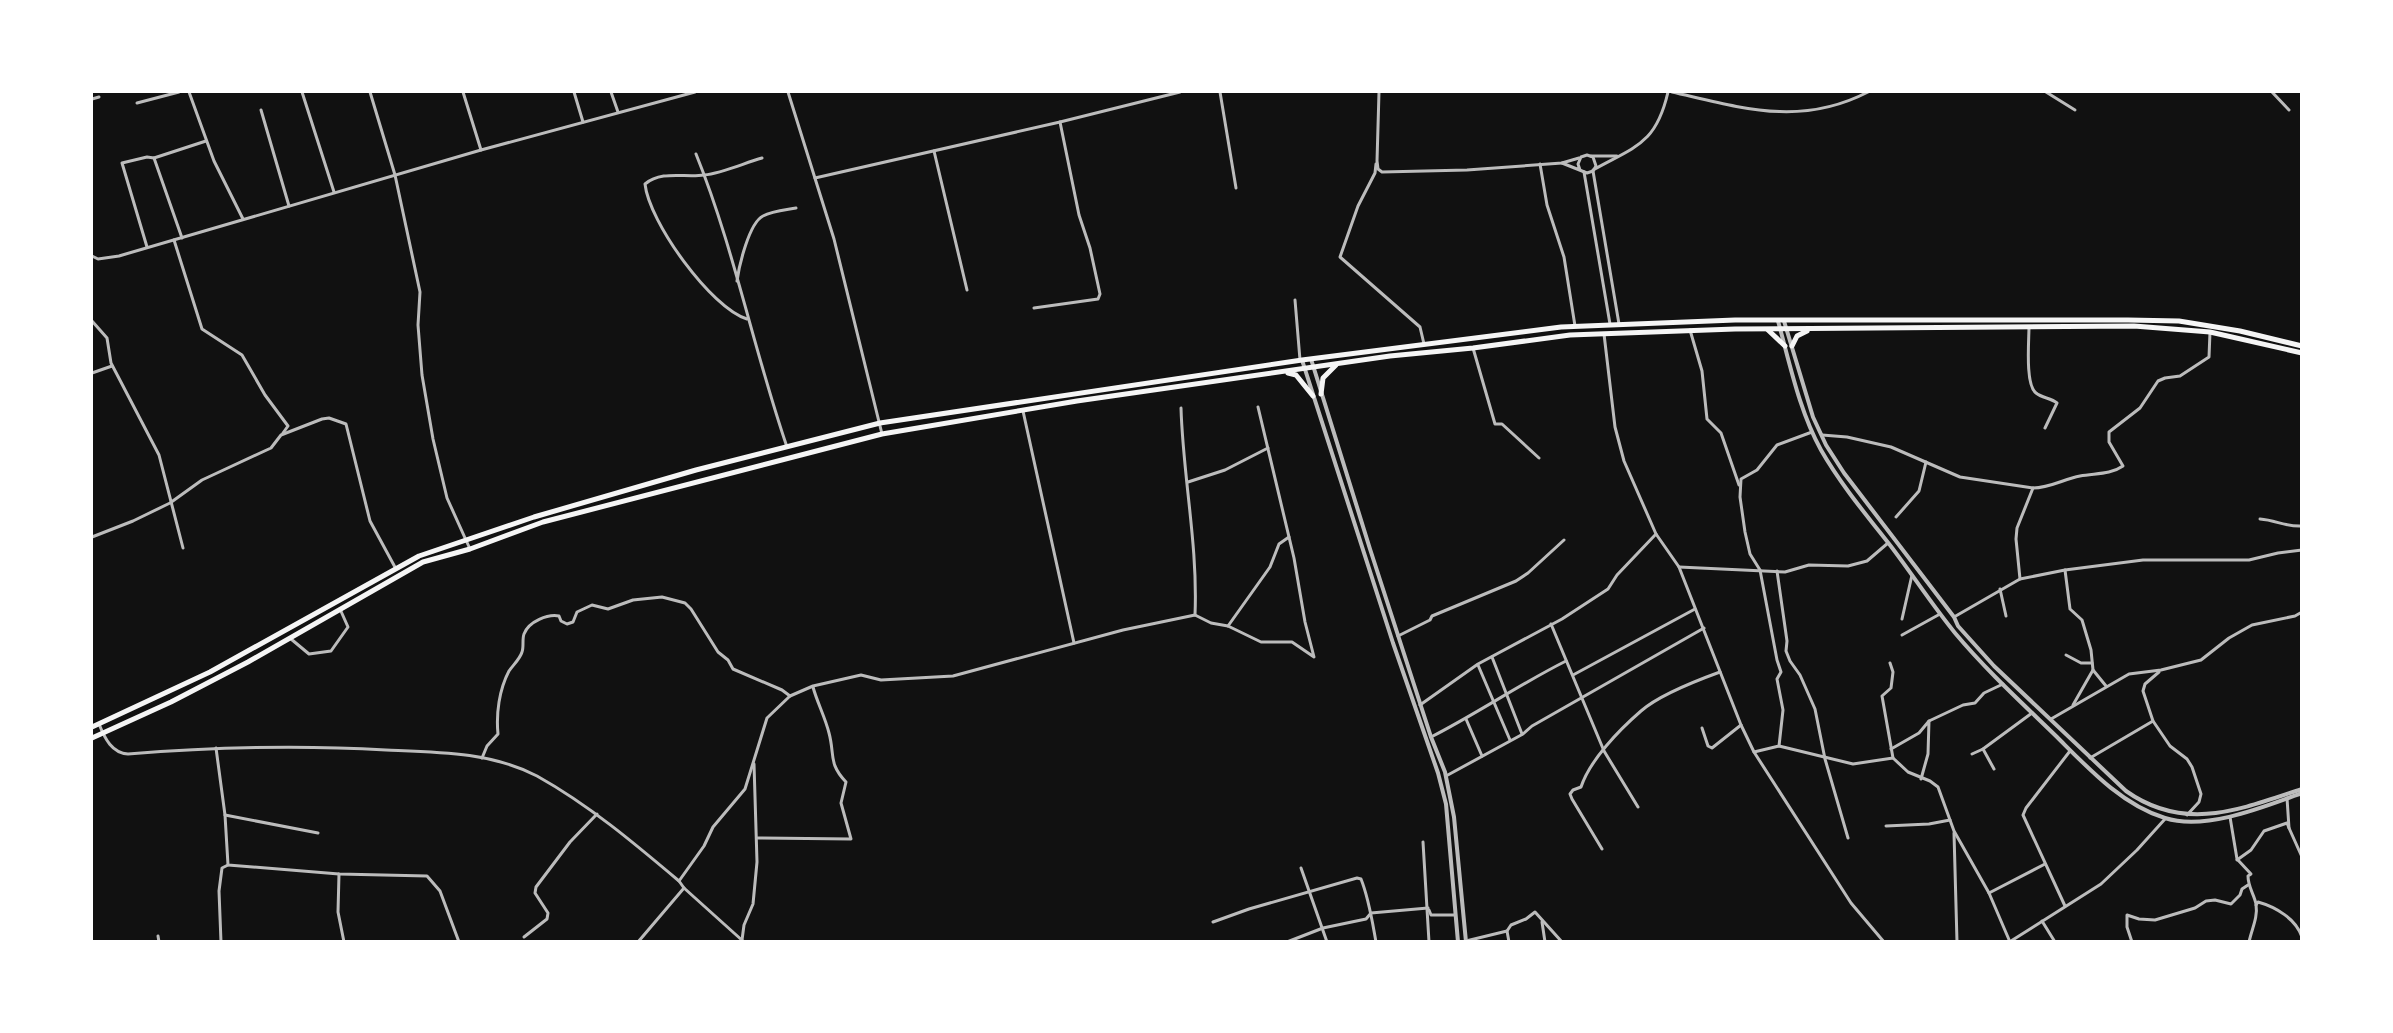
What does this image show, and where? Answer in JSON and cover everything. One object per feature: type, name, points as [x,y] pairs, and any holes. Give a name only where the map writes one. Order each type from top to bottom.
[{"type":"main road","points":[[92,727],[199,677],[419,556],[534,517],[880,423],[1301,360],[1575,326],[1610,324],[1781,321],[2179,321],[2240,331],[2301,346]]},
{"type":"main road","points":[[92,738],[203,685],[423,562],[470,549],[543,522],[882,434],[1113,396],[1336,364],[1562,336],[1604,333],[1690,330],[2134,326],[2210,332],[2301,353]]},
{"type":"main road","points":[[1766,329],[1789,346],[1797,336],[1810,329]]},
{"type":"main road","points":[[1321,394],[1323,378],[1336,364]]},
{"type":"main road","points":[[1284,372],[1296,375],[1313,396]]},
{"type":"main road","points":[[1112,387],[1113,396]]},
{"type":"main road","points":[[199,677],[203,685]]},
{"type":"street","points":[[137,103],[179,92]]},
{"type":"street","points":[[189,92],[206,141],[243,219]]},
{"type":"street","points":[[303,92],[334,192]]},
{"type":"street","points":[[370,92],[395,176],[420,292],[418,325],[422,375],[433,439],[447,498],[470,549]]},
{"type":"street","points":[[463,92],[481,150]]},
{"type":"street","points":[[574,92],[583,122]]},
{"type":"street","points":[[611,92],[618,112]]},
{"type":"street","points":[[92,256],[105,259],[147,248],[481,150],[695,92]]},
{"type":"street","points":[[788,92],[834,239],[882,434]]},
{"type":"street","points":[[815,177],[1060,122],[1180,92]]},
{"type":"street","points":[[1220,92],[1236,188]]},
{"type":"street","points":[[1379,92],[1376,173],[1358,206],[1340,257],[1420,327],[1425,345]]},
{"type":"street","points":[[1562,163],[1584,172],[1593,170],[1636,147],[1650,135],[1660,120],[1670,92],[1735,106],[1783,113],[1845,104],[1868,92]]},
{"type":"street","points":[[2046,92],[2074,110]]},
{"type":"street","points":[[2272,92],[2289,110]]},
{"type":"street","points":[[92,99],[99,97]]},
{"type":"street","points":[[261,110],[289,206]]},
{"type":"street","points":[[1034,308],[1098,298],[1100,294],[1090,248],[1079,215],[1060,122]]},
{"type":"street","points":[[147,248],[122,163],[154,158],[206,141]]},
{"type":"street","points":[[1377,150],[1378,168],[1391,173],[1562,163],[1585,155],[1619,156]]},
{"type":"street","points":[[934,151],[967,290]]},
{"type":"street","points":[[696,154],[705,176],[787,447]]},
{"type":"street","points":[[1591,156],[1596,162],[1593,170],[1619,324]]},
{"type":"street","points":[[154,158],[182,238]]},
{"type":"street","points":[[747,319],[731,311],[695,274],[660,226],[647,195],[645,184],[654,179],[672,175],[705,176],[762,158]]},
{"type":"street","points":[[1580,158],[1578,164],[1580,170]]},
{"type":"street","points":[[1540,164],[1547,205],[1564,257],[1575,326]]},
{"type":"street","points":[[1584,172],[1610,324]]},
{"type":"street","points":[[736,283],[740,261],[757,220],[767,214],[796,208]]},
{"type":"street","points":[[92,537],[170,503],[202,480],[271,448],[288,426],[265,394],[242,355],[202,329],[174,240]]},
{"type":"street","points":[[1295,300],[1301,360],[1396,654],[1438,773],[1446,804],[1458,942]]},
{"type":"street","points":[[92,321],[108,341],[112,366],[159,455],[183,548]]},
{"type":"street","points":[[1781,321],[1822,435],[1844,473],[1954,617],[1958,626],[1994,666],[2090,758],[2134,797],[2167,811],[2187,815],[2231,812],[2301,791]]},
{"type":"street","points":[[2029,327],[2031,387],[2035,393],[2058,403],[2045,428]]},
{"type":"street","points":[[1690,330],[1702,371],[1707,418],[1709,423],[1721,433],[1741,490]]},
{"type":"street","points":[[1822,435],[1847,437],[1891,447],[1960,477],[2032,488],[2043,488],[2080,476],[2102,474],[2122,467],[2109,442],[2109,432],[2140,408],[2158,381],[2180,376],[2209,357],[2210,332]]},
{"type":"street","points":[[1604,333],[1615,427],[1624,461],[1656,534],[1679,567],[1741,725],[1754,752],[1854,908],[1884,942]]},
{"type":"street","points":[[1789,346],[1794,384],[1812,432],[1836,474],[1955,633],[2002,684],[2103,781],[2126,798],[2166,819],[2204,822],[2287,798],[2301,791]]},
{"type":"street","points":[[1473,348],[1495,424],[1502,424],[1539,458]]},
{"type":"street","points":[[1311,359],[1420,705],[1446,776],[1454,818],[1466,941],[1507,932]]},
{"type":"street","points":[[92,373],[112,366]]},
{"type":"street","points":[[679,881],[704,846],[713,826],[745,789],[767,718],[790,696],[813,686],[861,675],[881,680],[953,676],[1074,643],[1195,615],[1211,623],[1228,626],[1261,642],[1292,642],[1314,657],[1289,537],[1258,407]]},
{"type":"street","points":[[1181,408],[1182,440],[1194,540],[1195,615]]},
{"type":"street","points":[[1023,410],[1074,643]]},
{"type":"street","points":[[281,435],[322,419],[329,418],[346,424],[367,510],[375,532],[396,569]]},
{"type":"street","points":[[1779,746],[1783,710],[1777,678],[1781,672],[1760,570],[1750,554],[1745,532],[1741,479],[1756,470],[1773,448],[1812,432]]},
{"type":"street","points":[[1188,482],[1226,470],[1268,448]]},
{"type":"street","points":[[1896,517],[1919,491],[1926,462]]},
{"type":"street","points":[[2020,579],[2017,528],[2032,488]]},
{"type":"street","points":[[2260,519],[2287,526],[2301,526]]},
{"type":"street","points":[[1420,705],[1478,664],[1551,624],[1608,589],[1617,575],[1656,534]]},
{"type":"street","points":[[1228,626],[1270,567],[1279,544],[1289,537]]},
{"type":"street","points":[[1398,636],[1431,620],[1432,616],[1516,581],[1564,540]]},
{"type":"street","points":[[1679,567],[1788,572],[1809,565],[1848,566],[1861,564],[1888,543]]},
{"type":"street","points":[[1954,617],[2020,579],[2065,570],[2143,560],[2248,560],[2301,550]]},
{"type":"street","points":[[2065,570],[2070,609],[2082,620],[2090,643],[2093,670],[2106,686]]},
{"type":"street","points":[[1778,571],[1787,641],[1786,651],[1814,705],[1825,759],[1848,838]]},
{"type":"street","points":[[1902,619],[1912,575]]},
{"type":"street","points":[[2000,589],[2007,616]]},
{"type":"street","points":[[482,758],[487,746],[498,734],[496,713],[508,672],[523,651],[524,634],[530,626],[550,615],[559,616],[561,621],[567,624],[573,622],[577,612],[592,605],[608,609],[633,600],[662,597],[685,603],[718,652],[729,660],[733,669],[782,690],[790,696]]},
{"type":"street","points":[[290,638],[309,654],[331,651],[348,627],[340,608]]},
{"type":"street","points":[[1573,675],[1696,608]]},
{"type":"street","points":[[2051,719],[2131,673],[2161,670],[2201,660],[2229,638],[2252,626],[2295,616],[2301,612]]},
{"type":"street","points":[[1902,635],[1941,614]]},
{"type":"street","points":[[1551,624],[1604,751],[1638,807]]},
{"type":"street","points":[[1446,776],[1523,735],[1532,726],[1581,697],[1704,628]]},
{"type":"street","points":[[2066,655],[2081,663],[2092,663]]},
{"type":"street","points":[[1492,657],[1523,735]]},
{"type":"street","points":[[1431,737],[1495,703],[1522,683],[1566,661]]},
{"type":"street","points":[[1890,663],[1893,672],[1891,688],[1882,696],[1893,759],[1908,772],[1938,787],[1954,831],[1989,893],[2010,942],[2100,884],[2166,819]]},
{"type":"street","points":[[1478,664],[1510,740]]},
{"type":"street","points":[[2072,706],[2093,670]]},
{"type":"street","points":[[2161,670],[2145,684],[2143,691],[2153,722],[2170,746],[2187,759],[2192,767],[2201,794],[2199,802],[2187,815]]},
{"type":"street","points":[[1602,849],[1570,794],[1581,787],[1589,768],[1642,710],[1688,684],[1720,672]]},
{"type":"street","points":[[1891,750],[1919,733],[1929,721],[1964,705],[1976,703],[1984,693],[2002,684]]},
{"type":"street","points":[[758,838],[851,839],[841,803],[846,782],[836,772],[831,755],[829,734],[813,686]]},
{"type":"street","points":[[1972,754],[1983,749],[2032,713]]},
{"type":"street","points":[[1466,719],[1482,756]]},
{"type":"street","points":[[1921,779],[1928,754],[1929,721]]},
{"type":"street","points":[[2090,758],[2153,722]]},
{"type":"street","points":[[99,724],[114,750],[120,753],[216,748],[322,747],[454,753],[511,766],[536,776],[597,814],[679,881],[743,941]]},
{"type":"street","points":[[1702,728],[1708,746],[1712,748],[1741,725]]},
{"type":"street","points":[[1754,752],[1779,746],[1853,764],[1893,759]]},
{"type":"street","points":[[216,748],[225,815],[228,865]]},
{"type":"street","points":[[1983,749],[1994,769]]},
{"type":"street","points":[[2065,906],[2024,820],[2024,812],[2070,751]]},
{"type":"street","points":[[743,941],[744,925],[753,904],[758,838],[754,759]]},
{"type":"street","points":[[2287,798],[2289,828]]},
{"type":"street","points":[[524,937],[547,919],[548,913],[535,893],[536,887],[570,842],[597,814]]},
{"type":"street","points":[[225,815],[318,833]]},
{"type":"street","points":[[2230,816],[2237,860],[2252,874],[2248,876],[2248,885],[2256,905],[2256,921],[2249,942]]},
{"type":"street","points":[[1886,826],[1929,824],[1951,820]]},
{"type":"street","points":[[2237,860],[2252,850],[2264,831],[2287,823],[2301,857]]},
{"type":"street","points":[[1954,831],[1957,942]]},
{"type":"street","points":[[1423,842],[1429,942]]},
{"type":"street","points":[[1989,893],[2045,864]]},
{"type":"street","points":[[221,942],[219,891],[222,868],[228,865],[339,874],[427,876],[440,891],[459,942]]},
{"type":"street","points":[[1301,868],[1327,942]]},
{"type":"street","points":[[339,874],[338,912],[344,942]]},
{"type":"street","points":[[1213,922],[1248,909],[1357,878],[1361,879],[1371,913],[1376,942]]},
{"type":"street","points":[[2132,942],[2127,927],[2127,915],[2139,919],[2155,920],[2195,908],[2206,901],[2215,900],[2231,904],[2240,895],[2242,889],[2248,885]]},
{"type":"street","points":[[638,942],[684,888]]},
{"type":"street","points":[[2256,905],[2258,902],[2279,910],[2299,930],[2301,937]]},
{"type":"street","points":[[1428,908],[1431,915],[1456,915]]},
{"type":"street","points":[[1287,942],[1323,928],[1366,920],[1371,913],[1428,908]]},
{"type":"street","points":[[1509,942],[1507,932],[1511,925],[1526,920],[1535,912],[1560,940]]},
{"type":"street","points":[[1542,920],[1545,942]]},
{"type":"street","points":[[2042,921],[2055,942]]},
{"type":"street","points":[[158,936],[159,942]]}]
